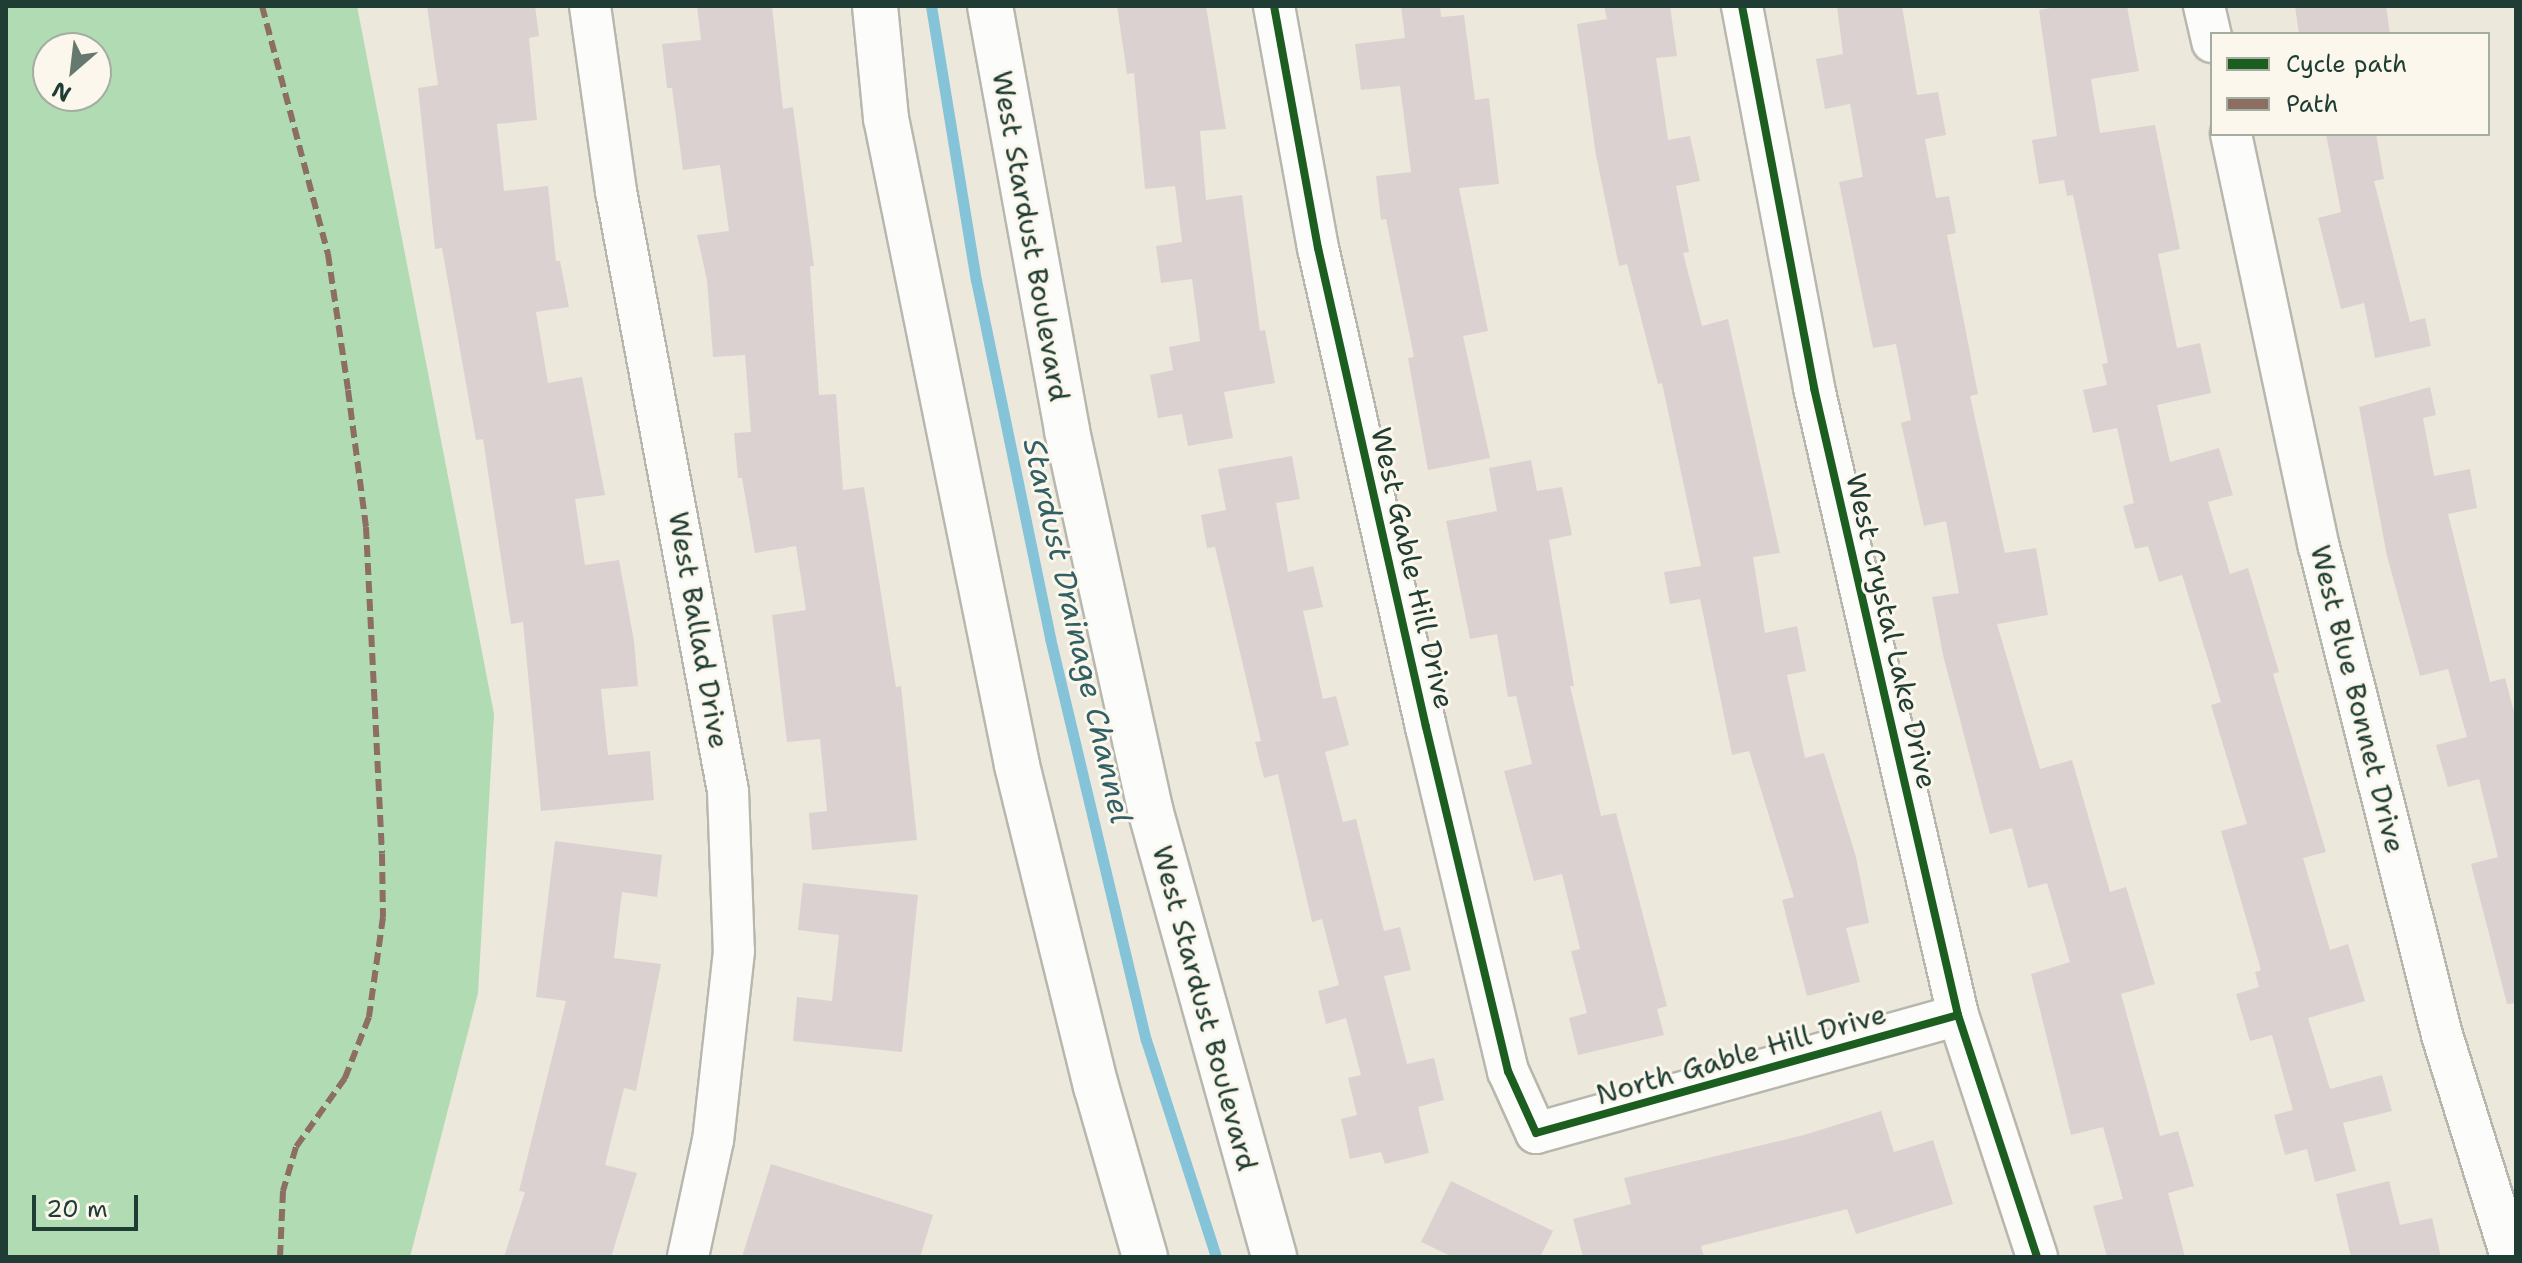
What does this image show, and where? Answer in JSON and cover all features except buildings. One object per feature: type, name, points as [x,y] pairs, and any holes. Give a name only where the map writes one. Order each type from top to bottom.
[{"type":"street","name":"West Ballad Drive","points":[[590,6],[616,191],[728,791],[734,951],[713,1140],[688,1257]]},
{"type":"street","points":[[875,6],[889,133],[1017,765],[1096,1086],[1145,1257]]},
{"type":"street","name":"West Stardust Boulevard","points":[[990,6],[1067,431],[1150,809],[1274,1257]]},
{"type":"street","name":"West Gable Hill Drive","points":[[1274,6],[1318,248],[1426,727],[1508,1071],[1536,1133]]},
{"type":"street","name":"West Crystal Lake Drive","points":[[1742,6],[1814,388],[1958,1015],[2037,1257]]},
{"type":"street","points":[[2204,6],[2210,33]]},
{"type":"street","name":"West Blue Bonnet Drive","points":[[2231,136],[2319,547],[2442,1035],[2511,1257]]},
{"type":"street","name":"North Gable Hill Drive","points":[[1536,1133],[1958,1015]]},
{"type":"green space","points":[[6,6],[357,6],[494,714],[478,993],[410,1257],[6,1257]]},
{"type":"waterway","name":"Stardust Drainage Channel","points":[[931,6],[976,280],[1050,638],[1146,1040],[1216,1257]]},
{"type":"marked path","points":[[262,6],[328,254],[348,390],[366,527],[383,917],[369,1017],[345,1078],[296,1147],[283,1191],[280,1257]]},
{"type":"cycle path","points":[[1274,6],[1318,248],[1426,727],[1508,1071],[1536,1133],[1958,1015]]},
{"type":"cycle path","points":[[1742,6],[1814,388],[1958,1015],[2037,1257]]}]
